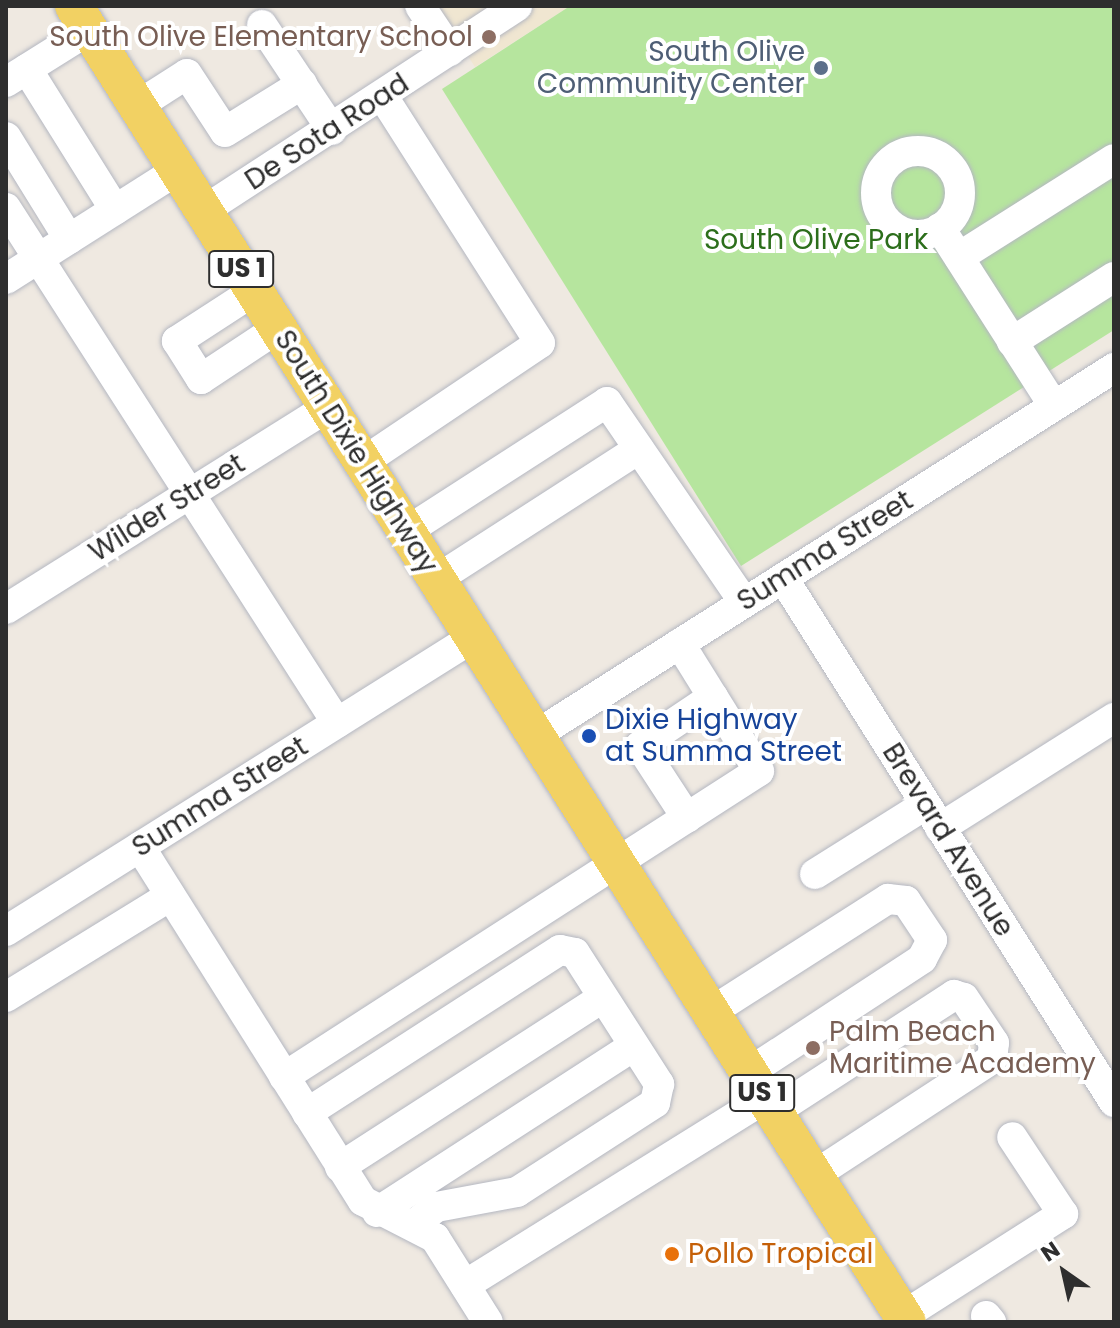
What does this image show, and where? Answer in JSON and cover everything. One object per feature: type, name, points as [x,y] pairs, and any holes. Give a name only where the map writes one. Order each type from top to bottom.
[{"type":"main road","name":"South Dixie Highway","points":[[81,18],[536,735]]},
{"type":"main road","name":"US 1","points":[[536,735],[905,1319]]},
{"type":"street","points":[[420,6],[450,51]]},
{"type":"street","name":"De Sota Road","points":[[203,211],[383,97],[517,6]]},
{"type":"street","points":[[81,18],[17,76],[115,210]]},
{"type":"street","points":[[262,25],[332,130]]},
{"type":"street","points":[[137,106],[187,74],[225,132],[302,84]]},
{"type":"street","points":[[363,462],[540,343],[383,97]]},
{"type":"street","points":[[6,137],[69,239]]},
{"type":"street","points":[[959,257],[1114,159]]},
{"type":"street","points":[[6,279],[178,170]]},
{"type":"street","points":[[6,208],[337,723]]},
{"type":"street","points":[[940,228],[1054,406]]},
{"type":"street","points":[[1012,342],[1114,277]]},
{"type":"street","points":[[254,291],[177,341],[201,379],[278,328]]},
{"type":"street","name":"Summa Street","points":[[536,735],[1114,368]]},
{"type":"street","points":[[407,531],[607,402],[744,602]]},
{"type":"street","name":"Wilder Street","points":[[6,609],[328,407]]},
{"type":"street","points":[[437,579],[639,449]]},
{"type":"street","name":"Brevard Avenue","points":[[783,578],[932,817],[1109,1084]]},
{"type":"street","name":"Summa Street","points":[[6,931],[474,637]]},
{"type":"street","points":[[284,1077],[515,930],[613,857],[687,818],[759,771],[680,644]]},
{"type":"street","points":[[687,818],[640,746],[713,697]]},
{"type":"street","points":[[815,874],[932,817],[1114,718]]},
{"type":"street","points":[[140,847],[340,1167],[377,1212],[415,1224],[435,1238],[465,1285],[480,1319]]},
{"type":"street","points":[[6,997],[170,896]]},
{"type":"street","points":[[711,1012],[888,899],[906,901],[932,940],[922,959],[763,1094]]},
{"type":"street","points":[[307,1113],[560,950],[575,953],[659,1084],[655,1103],[517,1192],[436,1207],[415,1224]]},
{"type":"street","points":[[465,1285],[763,1094],[954,995],[964,998],[994,1043],[992,1059],[815,1175]]},
{"type":"street","points":[[340,1167],[602,998]]},
{"type":"street","points":[[377,1212],[634,1046]]},
{"type":"street","points":[[905,1319],[1063,1214],[1012,1137]]},
{"type":"shaded area","name":"South Olive Elementary School","points":[[436,6],[570,6],[475,67]]},
{"type":"green space","name":"South Olive Park","points":[[570,6],[1114,6],[1114,330],[741,566],[442,89]]},
{"type":"place","name":"South Olive Elementary School","points":[[489,37]]},
{"type":"place","name":"South Olive Community Center","points":[[821,68]]},
{"type":"place","name":"Dixie Highway at Summa Street","points":[[589,736]]},
{"type":"place","name":"Palm Beach Maritime Academy","points":[[813,1048]]},
{"type":"place","name":"Pollo Tropical","points":[[672,1254]]}]
